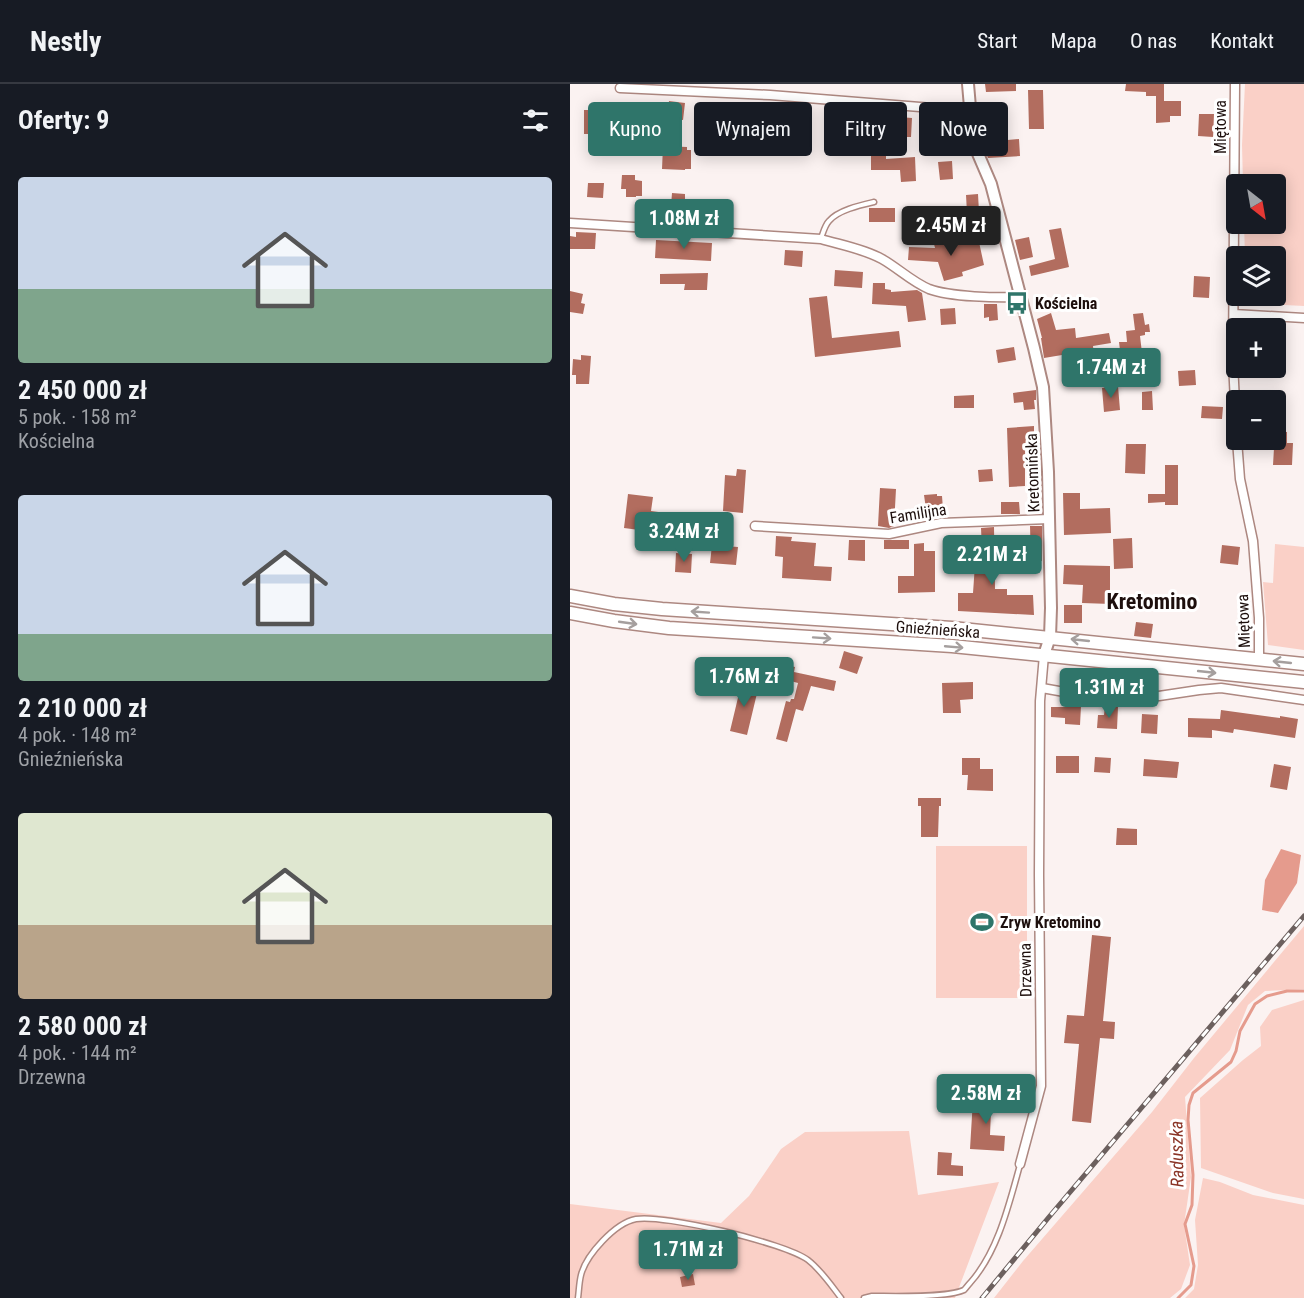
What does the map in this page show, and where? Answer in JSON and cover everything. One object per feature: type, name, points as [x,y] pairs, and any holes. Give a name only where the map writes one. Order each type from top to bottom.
[{"type":"main road","name":"Gnieźnieńska","points":[[570,596],[679,611],[908,625],[1050,637],[1304,664]]},
{"type":"main road","name":"Gnieźnieńska","points":[[570,613],[669,628],[930,645],[1304,682]]},
{"type":"street","name":"Kretomińska","points":[[968,84],[969,102]]},
{"type":"street","name":"Miętowa","points":[[1234,390],[1235,84]]},
{"type":"street","points":[[620,88],[770,95],[919,107]]},
{"type":"street","name":"Kretomińska","points":[[979,156],[991,184],[1042,383],[1047,441],[1051,608],[1050,637],[1044,655]]},
{"type":"street","points":[[570,223],[821,239],[881,258],[928,289],[951,294],[1021,297]]},
{"type":"street","points":[[1234,314],[1304,318]]},
{"type":"street","name":"Miętowa","points":[[1238,450],[1240,479],[1253,541],[1259,618],[1259,659]]},
{"type":"street","name":"Familijna","points":[[755,526],[889,534],[941,523],[1049,519]]},
{"type":"street","name":"Drzewna","points":[[1020,1164],[1041,1086],[1040,701],[1044,655]]},
{"type":"street","points":[[1042,688],[1070,693],[1159,696],[1221,688],[1304,700]]},
{"type":"lane","points":[[821,239],[829,221],[837,215],[850,208],[874,202]]},
{"type":"lane","name":"Drzewna","points":[[864,1298],[948,1295],[963,1290],[979,1273],[989,1256],[1011,1199],[1020,1164]]},
{"type":"lane","points":[[578,1298],[581,1273],[596,1247],[618,1226],[636,1219],[661,1220],[713,1229],[792,1251],[808,1260],[828,1280],[841,1298]]},
{"type":"shaded area","points":[[1245,84],[1304,84],[1304,306],[1286,305],[1286,246],[1245,246],[1244,234],[1286,234],[1286,174],[1243,174]]},
{"type":"shaded area","points":[[1275,544],[1304,547],[1304,650],[1268,645],[1263,582],[1273,583]]},
{"type":"shaded area","name":"Zryw Kretomino","points":[[936,846],[1027,846],[1027,998],[936,998]]},
{"type":"shaded area","points":[[1281,849],[1301,855],[1297,883],[1278,913],[1262,910],[1265,880]]},
{"type":"shaded area","points":[[1304,926],[1304,989],[1265,991],[1248,1005],[1230,1050],[1185,1097],[1191,1177],[1184,1225],[1190,1265],[1181,1289],[1170,1298],[994,1298],[1023,1261],[1152,1112]]},
{"type":"shaded area","points":[[1304,1000],[1304,1199],[1273,1193],[1201,1168],[1200,1098],[1261,1046],[1260,1027],[1272,1010]]},
{"type":"shaded area","points":[[909,1131],[918,1195],[999,1182],[955,1298],[570,1298],[570,1204],[721,1223],[749,1196],[781,1149],[805,1132]]},
{"type":"shaded area","points":[[1203,1178],[1253,1195],[1304,1205],[1304,1298],[1185,1298],[1194,1289],[1198,1265],[1195,1220]]},
{"type":"building","points":[[985,84],[1016,84],[1016,91],[986,92]]},
{"type":"building","points":[[1126,84],[1164,84],[1164,101],[1181,101],[1181,116],[1170,116],[1170,122],[1156,123],[1156,96],[1146,96],[1146,92],[1125,91]]},
{"type":"building","points":[[1028,90],[1043,90],[1044,129],[1029,129]]},
{"type":"building","points":[[682,103],[685,103],[682,120]]},
{"type":"building","points":[[584,110],[588,110],[588,134],[584,134]]},
{"type":"building","points":[[1199,114],[1214,114],[1213,137],[1198,136]]},
{"type":"building","points":[[907,118],[912,118],[911,137],[907,137]]},
{"type":"building","points":[[1019,139],[1020,156],[988,158],[987,156],[1008,156],[1008,140]]},
{"type":"building","points":[[682,147],[691,150],[691,169],[662,169],[663,156],[682,156]]},
{"type":"building","points":[[871,156],[886,156],[886,159],[915,157],[916,181],[901,182],[900,170],[871,170]]},
{"type":"building","points":[[952,161],[953,179],[940,180],[938,162]]},
{"type":"building","points":[[622,175],[635,175],[635,180],[642,181],[642,196],[626,197],[626,189],[621,189]]},
{"type":"building","points":[[588,183],[604,183],[603,198],[587,197]]},
{"type":"building","points":[[672,193],[685,194],[685,206],[671,206]]},
{"type":"building","points":[[978,194],[979,212],[967,213],[966,195]]},
{"type":"building","points":[[869,208],[895,208],[895,222],[869,222]]},
{"type":"building","points":[[1061,228],[1069,267],[1031,276],[1029,266],[1055,259],[1049,230]]},
{"type":"building","points":[[576,232],[596,233],[595,249],[570,249],[570,236],[576,237]]},
{"type":"building","points":[[1029,237],[1033,257],[1020,260],[1015,240]]},
{"type":"building","points":[[977,238],[979,242],[984,265],[962,272],[963,276],[944,281],[938,262],[908,260],[909,247],[935,248],[934,244],[954,239],[955,243]]},
{"type":"building","points":[[656,240],[712,243],[711,261],[655,258]]},
{"type":"building","points":[[785,250],[803,251],[802,267],[784,265]]},
{"type":"building","points":[[835,270],[863,272],[862,288],[834,286]]},
{"type":"building","points":[[708,273],[707,290],[684,290],[685,284],[660,284],[660,274]]},
{"type":"building","points":[[1194,276],[1210,277],[1209,298],[1193,297]]},
{"type":"building","points":[[873,283],[885,283],[885,289],[891,292],[917,290],[922,293],[926,320],[908,322],[906,306],[872,304]]},
{"type":"building","points":[[570,291],[583,294],[581,303],[585,304],[583,314],[570,312]]},
{"type":"building","points":[[827,296],[832,338],[899,331],[901,347],[815,357],[809,298]]},
{"type":"building","points":[[984,304],[997,304],[998,320],[989,321],[989,317],[984,318]]},
{"type":"building","points":[[955,308],[956,324],[941,325],[940,309]]},
{"type":"building","points":[[1051,313],[1056,330],[1075,328],[1076,338],[1109,333],[1111,343],[1093,346],[1095,368],[1077,369],[1074,353],[1044,358],[1037,319]]},
{"type":"building","points":[[1143,313],[1145,325],[1149,324],[1150,332],[1145,332],[1145,335],[1140,336],[1142,353],[1138,353],[1141,381],[1124,383],[1119,342],[1127,342],[1126,331],[1135,330],[1133,314]]},
{"type":"building","points":[[1014,347],[1016,360],[998,363],[996,350]]},
{"type":"building","points":[[581,355],[591,356],[589,384],[576,384],[576,375],[572,375],[573,359],[581,360]]},
{"type":"building","points":[[1195,370],[1196,385],[1179,386],[1178,371]]},
{"type":"building","points":[[1118,386],[1120,410],[1104,412],[1102,388]]},
{"type":"building","points":[[1036,390],[1035,409],[1024,410],[1023,402],[1014,403],[1013,393]]},
{"type":"building","points":[[1152,391],[1153,410],[1142,410],[1142,392]]},
{"type":"building","points":[[974,395],[974,408],[954,408],[954,396]]},
{"type":"building","points":[[1202,406],[1223,407],[1222,419],[1201,418]]},
{"type":"building","points":[[1034,426],[1034,444],[1025,445],[1025,486],[1009,487],[1007,428]]},
{"type":"building","points":[[1287,432],[1287,443],[1293,443],[1292,465],[1273,465],[1274,450],[1286,450]]},
{"type":"building","points":[[1126,444],[1146,444],[1145,474],[1125,473]]},
{"type":"building","points":[[1165,465],[1178,465],[1178,505],[1165,505],[1165,502],[1148,503],[1148,494],[1165,494]]},
{"type":"building","points":[[737,469],[746,470],[743,513],[723,511],[725,475],[736,476]]},
{"type":"building","points":[[992,469],[993,481],[979,482],[978,470]]},
{"type":"building","points":[[880,488],[896,489],[894,526],[889,528],[878,526]]},
{"type":"building","points":[[1063,493],[1080,493],[1080,509],[1110,508],[1111,533],[1064,535]]},
{"type":"building","points":[[628,494],[653,497],[651,511],[673,514],[670,534],[624,528]]},
{"type":"building","points":[[937,494],[937,496],[942,496],[943,509],[926,509],[924,495]]},
{"type":"building","points":[[1001,502],[1019,502],[1020,514],[1001,514]]},
{"type":"building","points":[[1030,526],[1042,526],[1042,561],[1031,561]]},
{"type":"building","points":[[994,527],[995,589],[1007,589],[1007,595],[1033,595],[1034,615],[958,611],[958,593],[973,593],[976,550],[982,550],[981,528]]},
{"type":"building","points":[[776,536],[792,537],[791,541],[816,543],[814,566],[832,567],[831,581],[782,578],[783,557],[775,556]]},
{"type":"building","points":[[1132,538],[1133,568],[1114,569],[1113,539]]},
{"type":"building","points":[[849,540],[865,540],[865,561],[848,560]]},
{"type":"building","points":[[884,540],[909,540],[909,549],[884,549]]},
{"type":"building","points":[[924,543],[924,551],[935,551],[935,592],[898,593],[898,576],[914,576],[914,544]]},
{"type":"building","points":[[712,545],[738,547],[736,565],[710,563]]},
{"type":"building","points":[[1222,545],[1240,547],[1238,565],[1220,563]]},
{"type":"building","points":[[676,553],[692,554],[691,573],[675,572]]},
{"type":"building","points":[[1064,565],[1110,566],[1111,604],[1082,603],[1083,585],[1063,584]]},
{"type":"building","points":[[1064,605],[1082,605],[1082,623],[1064,623]]},
{"type":"building","points":[[1136,622],[1153,624],[1151,638],[1134,636]]},
{"type":"building","points":[[844,651],[863,657],[857,674],[839,668]]},
{"type":"building","points":[[766,658],[778,661],[779,658],[787,660],[786,665],[795,667],[794,672],[836,681],[834,691],[811,686],[803,711],[796,709],[787,742],[776,739],[786,701],[790,702],[794,699],[798,683],[776,677],[775,681],[761,677]]},
{"type":"building","points":[[742,681],[759,685],[747,735],[730,731]]},
{"type":"building","points":[[973,682],[973,699],[960,700],[961,713],[943,713],[942,683]]},
{"type":"building","points":[[1066,704],[1081,706],[1080,725],[1065,724],[1065,718],[1051,717],[1051,707],[1066,707]]},
{"type":"building","points":[[1105,706],[1118,707],[1117,729],[1097,728],[1098,715],[1104,715]]},
{"type":"building","points":[[1221,710],[1298,719],[1295,738],[1234,729],[1233,733],[1212,730],[1212,738],[1188,737],[1188,718],[1220,719]]},
{"type":"building","points":[[1142,714],[1158,715],[1157,734],[1141,733]]},
{"type":"building","points":[[1056,756],[1079,756],[1079,773],[1056,773]]},
{"type":"building","points":[[1095,757],[1111,758],[1110,773],[1094,772]]},
{"type":"building","points":[[962,758],[980,758],[980,769],[993,769],[993,791],[967,790],[968,775],[962,775]]},
{"type":"building","points":[[1144,759],[1179,762],[1177,778],[1143,776]]},
{"type":"building","points":[[1274,764],[1291,767],[1287,790],[1270,787]]},
{"type":"building","points":[[918,798],[941,798],[938,837],[921,837],[921,806],[918,806]]},
{"type":"building","points":[[1117,828],[1137,829],[1137,845],[1116,845]]},
{"type":"building","points":[[1092,935],[1111,937],[1103,1021],[1115,1022],[1114,1039],[1100,1038],[1091,1123],[1072,1121],[1079,1044],[1064,1043],[1067,1015],[1084,1016]]},
{"type":"building","points":[[973,1099],[1008,1100],[1008,1112],[991,1111],[990,1135],[1005,1136],[1004,1151],[970,1149]]},
{"type":"building","points":[[938,1152],[952,1153],[951,1165],[963,1166],[963,1176],[937,1175]]},
{"type":"building","points":[[693,1274],[695,1285],[682,1287],[680,1277]]},
{"type":"waterway","name":"Raduszka","points":[[1178,1298],[1191,1285],[1194,1266],[1185,1224],[1192,1205],[1193,1175],[1188,1120],[1193,1093],[1231,1062],[1240,1031],[1255,1004],[1267,996],[1287,991],[1304,991]]},
{"type":"railway","points":[[982,1298],[1304,916]]},
{"type":"place","name":"Kościelna","points":[[1017,303]]},
{"type":"place","name":"Zryw Kretomino","points":[[982,922]]},
{"type":"district","name":"Kretomino","points":[[1152,601]]}]
